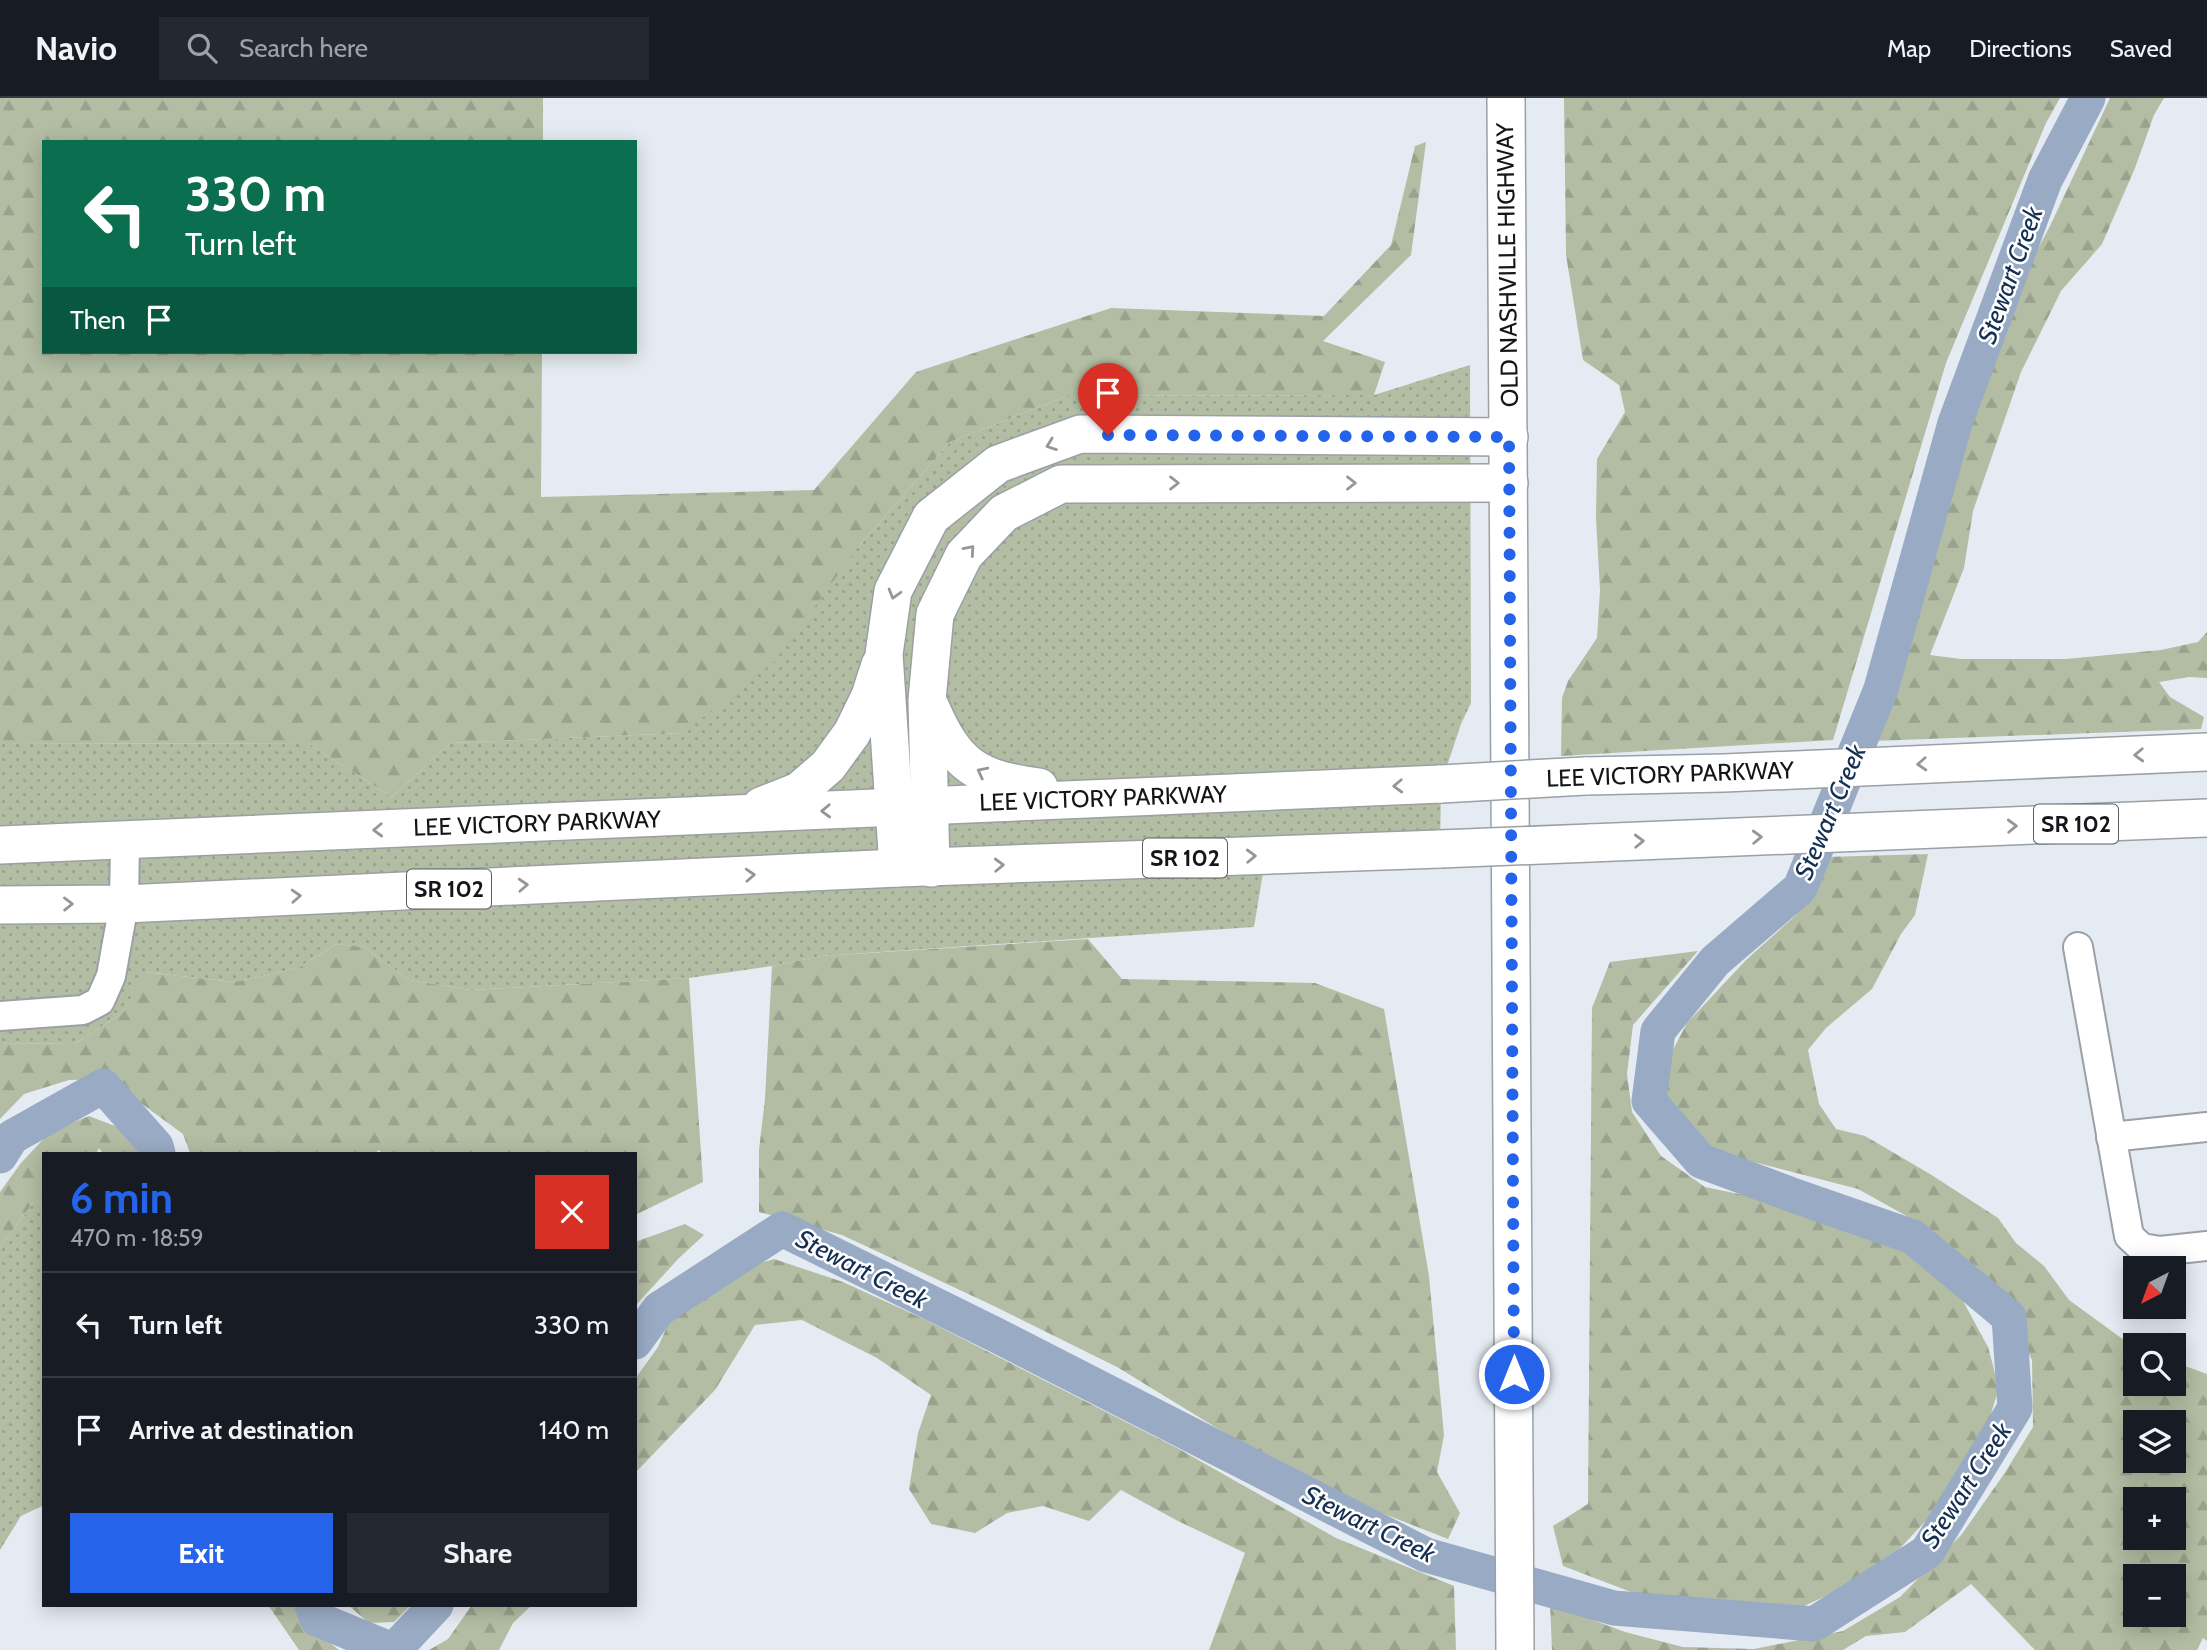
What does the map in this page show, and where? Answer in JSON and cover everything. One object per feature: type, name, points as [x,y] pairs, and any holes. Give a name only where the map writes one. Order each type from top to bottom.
[{"type":"main road","name":"OLD NASHVILLE HIGHWAY","points":[[1506,98],[1516,1650]]},
{"type":"main road","points":[[741,814],[799,791],[828,766],[852,733],[870,696],[884,654],[893,591],[931,517],[998,464],[1080,434],[1509,437]]},
{"type":"main road","points":[[914,868],[930,804],[927,699],[935,614],[964,555],[1004,513],[1061,484],[1509,482]]},
{"type":"main road","points":[[884,654],[894,808],[914,868]]},
{"type":"main road","points":[[927,699],[950,746],[964,763],[1007,783],[1042,787],[1213,781],[1266,792]]},
{"type":"main road","name":"LEE VICTORY PARKWAY","points":[[0,845],[1266,792],[1585,776],[1724,773],[2207,752]]},
{"type":"main road","name":"SR 102","points":[[0,905],[124,904],[914,868],[1590,844],[2207,818]]},
{"type":"street","points":[[0,1016],[83,1010],[100,1001],[111,976],[124,904],[125,841]]},
{"type":"street","points":[[2078,947],[2129,1236],[2142,1248],[2160,1251],[2207,1246]]},
{"type":"street","points":[[2111,1137],[2207,1127]]},
{"type":"green space","points":[[0,98],[543,98],[543,140],[42,140],[42,354],[542,354],[541,497],[814,490],[916,372],[1111,308],[1324,316],[1391,245],[1415,146],[1426,142],[1411,255],[1323,341],[1385,362],[1374,395],[1067,396],[950,442],[859,546],[774,662],[683,733],[450,743],[392,797],[308,743],[0,744]]},
{"type":"green space","points":[[1564,98],[2060,98],[2046,123],[1946,363],[1833,740],[1561,756],[1562,698],[1568,681],[1597,638],[1600,590],[1596,518],[1597,459],[1625,412],[1619,385],[1583,360],[1566,255]]},
{"type":"green space","points":[[2110,98],[2164,98],[2154,115],[2135,168],[2102,244],[2061,291],[2021,372],[1973,511],[1964,568],[1930,655],[1961,659],[2066,659],[2161,650],[2198,642],[2207,632],[2207,678],[2189,677],[2159,682],[2170,697],[2204,717],[2201,729],[1873,741],[1932,562],[1959,447],[2017,288],[2050,226]]},
{"type":"green space","points":[[1470,365],[1471,703],[1441,784],[1440,849],[1266,855],[1254,927],[821,956],[689,978],[470,990],[409,980],[364,947],[336,944],[298,968],[234,982],[146,972],[123,1013],[74,1044],[0,1043],[0,744],[308,743],[392,797],[450,743],[683,733],[859,546],[950,442],[1067,396],[1374,395]]},
{"type":"green space","points":[[1928,854],[1915,915],[1901,934],[1872,989],[1826,1028],[1808,1050],[1819,1104],[1836,1129],[1865,1136],[1998,1218],[2016,1243],[2044,1266],[2069,1300],[2123,1339],[2123,1396],[2186,1396],[2186,1366],[2207,1374],[2207,1641],[2203,1638],[2197,1650],[2035,1650],[1971,1584],[1905,1632],[1866,1636],[1843,1650],[1552,1650],[1550,1604],[1625,1632],[1683,1647],[1754,1649],[1843,1631],[1900,1597],[1962,1534],[2033,1427],[2032,1360],[1997,1293],[1928,1228],[1858,1189],[1707,1150],[1666,1106],[1664,1067],[1687,1023],[1746,960],[1796,915],[1826,857]]},
{"type":"green space","points":[[1088,939],[1122,979],[1315,983],[1384,1009],[1429,1276],[1444,1435],[1437,1472],[1460,1513],[1448,1539],[1369,1508],[1238,1441],[1117,1367],[994,1306],[842,1235],[759,1212],[759,1150],[765,1099],[772,966],[821,956]]},
{"type":"green space","points":[[336,944],[364,947],[409,980],[470,990],[689,978],[703,1182],[637,1214],[637,1152],[190,1152],[183,1134],[108,1079],[69,1080],[24,1094],[0,1119],[0,1043],[74,1044],[123,1013],[145,972],[234,982],[298,968]]},
{"type":"green space","points":[[1698,951],[1633,1025],[1627,1074],[1632,1112],[1661,1156],[1705,1187],[1758,1198],[1803,1217],[1866,1229],[1916,1252],[1957,1290],[1988,1347],[1999,1388],[1981,1445],[1933,1513],[1878,1572],[1802,1607],[1639,1595],[1563,1566],[1553,1526],[1588,1504],[1592,1008],[1610,962]]},
{"type":"green space","points":[[89,1116],[120,1128],[141,1152],[102,1152],[99,1148],[97,1152],[42,1152],[42,1201],[34,1202],[0,1247],[0,1192],[21,1163],[50,1132]]},
{"type":"green space","points":[[42,1201],[42,1506],[21,1516],[0,1550],[0,1247],[34,1202]]},
{"type":"green space","points":[[685,1224],[704,1235],[637,1304],[637,1241]]},
{"type":"green space","points":[[774,1259],[843,1282],[926,1320],[1179,1449],[1336,1538],[1454,1586],[1456,1650],[1209,1650],[1245,1553],[1121,1490],[1089,1521],[1043,1506],[1007,1513],[975,1533],[931,1524],[909,1489],[918,1433],[931,1395],[877,1358],[802,1320],[755,1325],[715,1390],[637,1471],[637,1376],[658,1347],[672,1315],[732,1271]]},
{"type":"green space","points":[[269,1607],[303,1607],[313,1630],[339,1650],[299,1650]]},
{"type":"green space","points":[[350,1607],[409,1607],[394,1622],[369,1623]]},
{"type":"green space","points":[[471,1607],[530,1607],[513,1623],[499,1650],[429,1650],[448,1639]]},
{"type":"waterway","name":"Stewart Creek","points":[[637,1339],[659,1309],[782,1229],[1426,1555],[1614,1608],[1814,1624],[1927,1552],[2015,1408],[2009,1317],[1913,1237],[1701,1161],[1649,1101],[1658,1031],[1715,961],[1800,888],[1881,689],[1955,423],[2045,180],[2088,98]]},
{"type":"waterway","name":"Stewart Creek","points":[[0,1156],[12,1137],[103,1086],[156,1146],[158,1152]]},
{"type":"waterway","name":"Stewart Creek","points":[[313,1607],[317,1619],[392,1650]]},
{"type":"waterway","name":"Stewart Creek","points":[[394,1650],[434,1607]]},
{"type":"route","points":[[1108,435],[1509,437],[1514,1374]]}]
